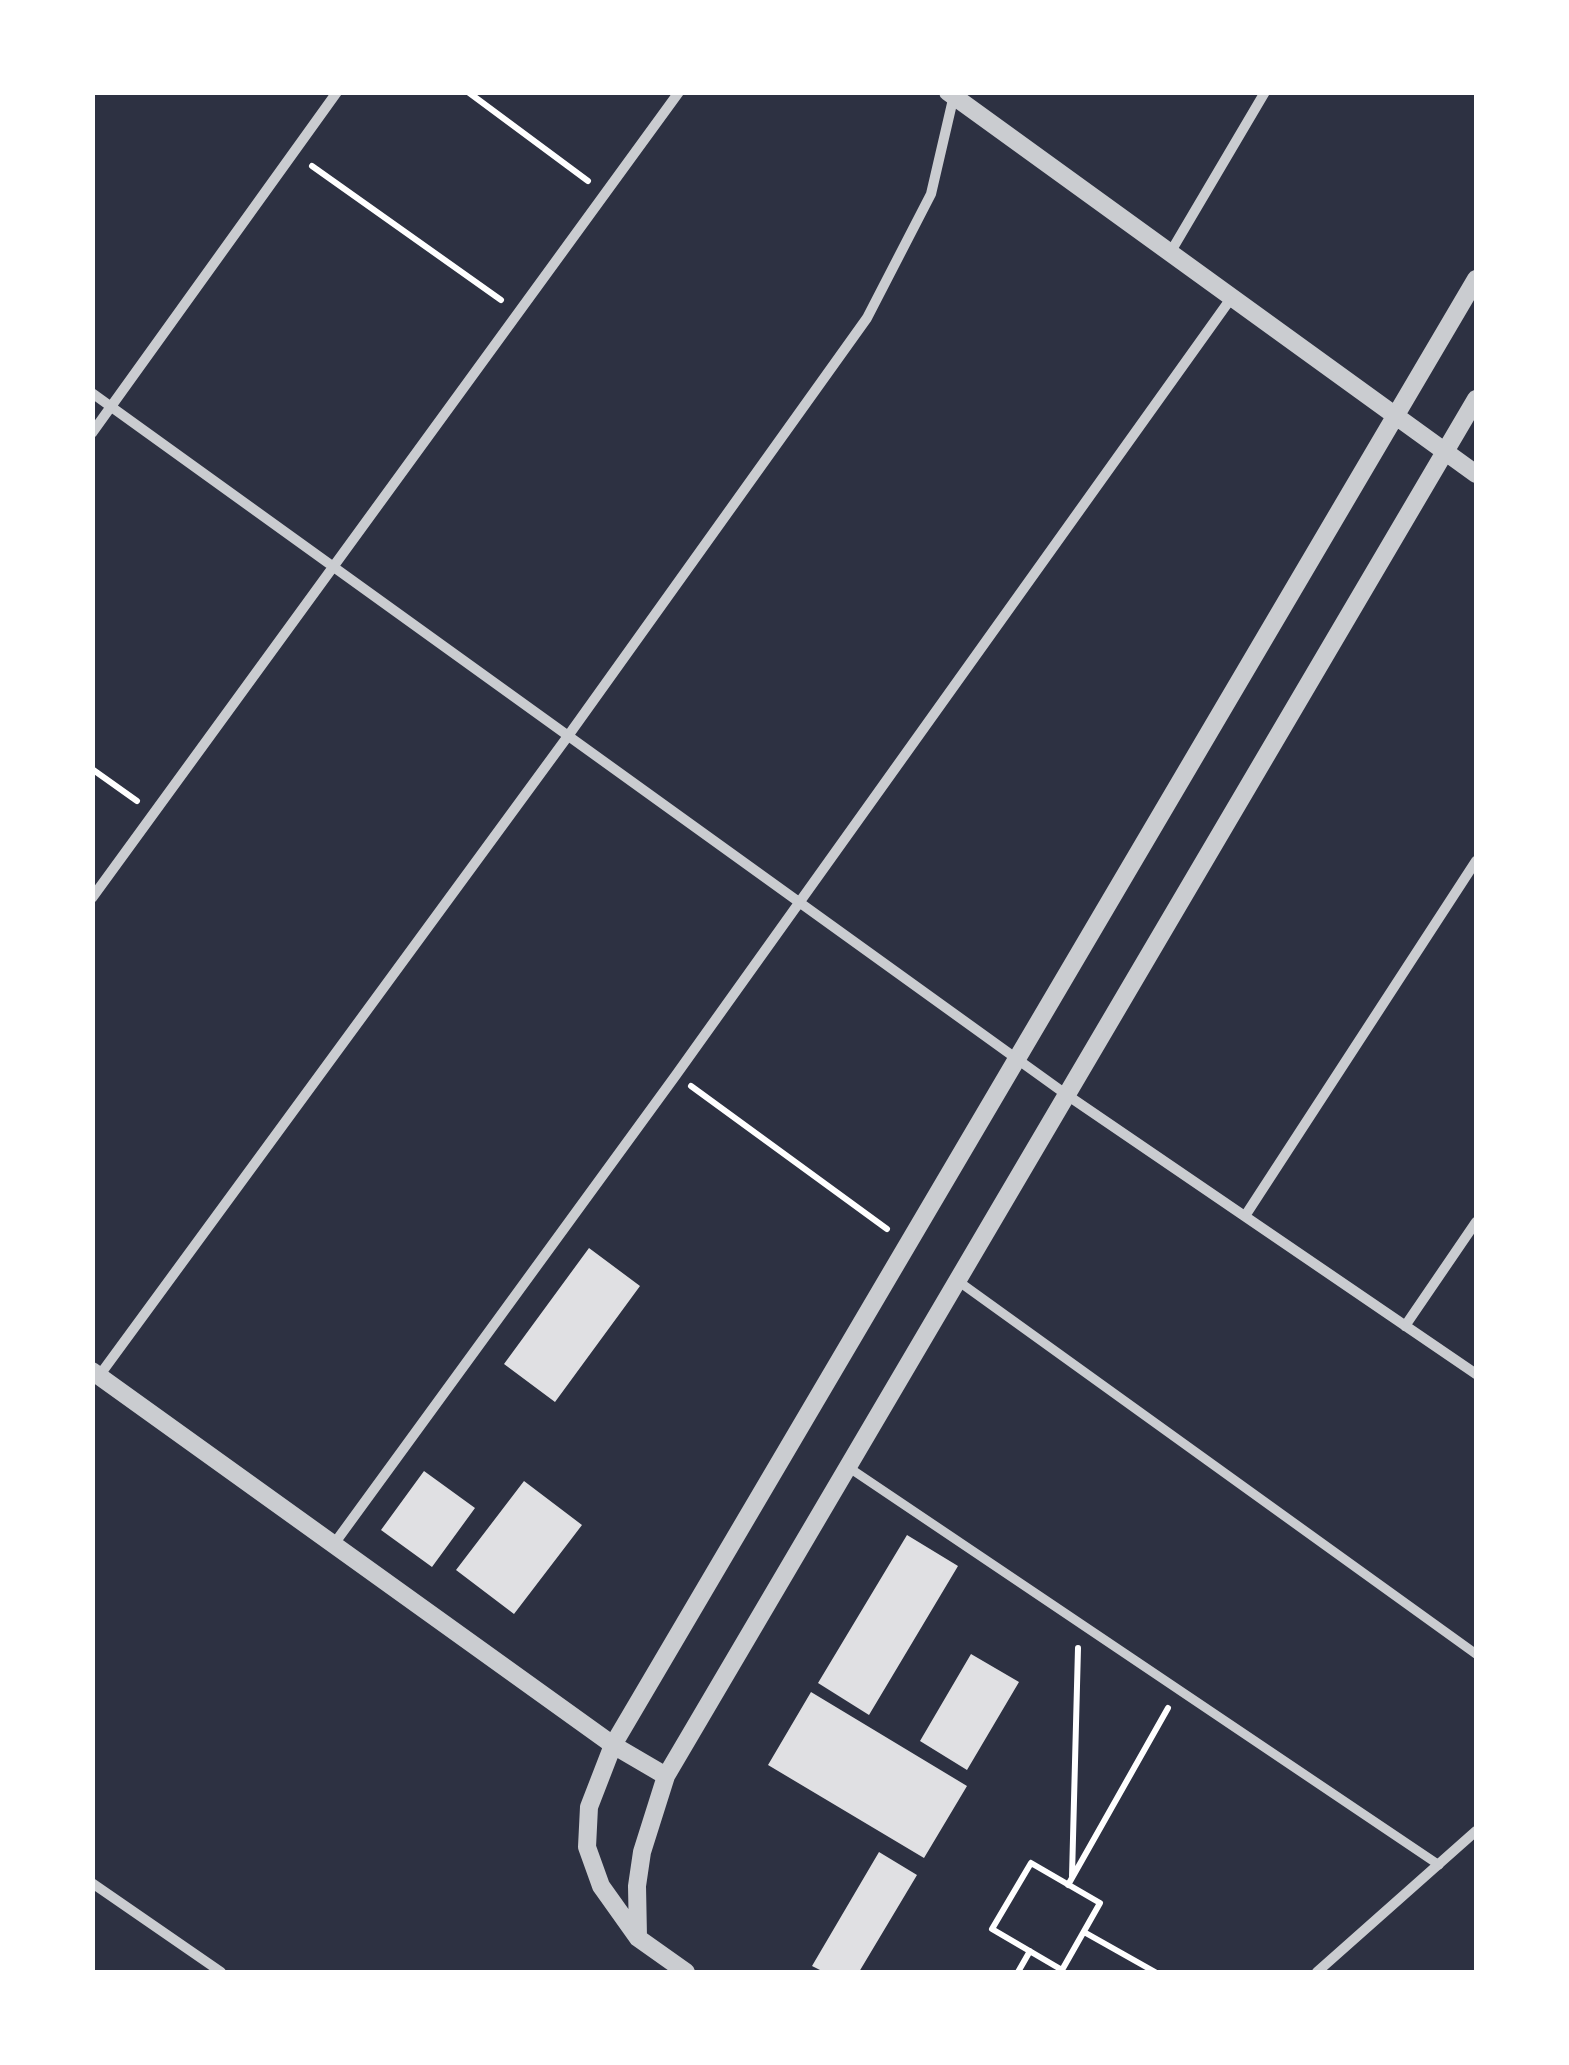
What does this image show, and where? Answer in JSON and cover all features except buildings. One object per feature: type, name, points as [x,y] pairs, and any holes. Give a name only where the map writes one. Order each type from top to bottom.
[{"type":"street","points":[[92,433],[337,92]]},
{"type":"street","points":[[92,898],[679,92]]},
{"type":"street","points":[[1170,253],[1265,92]]},
{"type":"street","points":[[666,1776],[614,1746],[96,1374],[568,736],[867,318],[931,194],[952,94],[1476,474]]},
{"type":"street","points":[[686,1972],[638,1938],[601,1886],[587,1847],[589,1806],[614,1746],[1476,279]]},
{"type":"street","points":[[334,1544],[676,1075],[1232,297]]},
{"type":"street","points":[[92,393],[1017,1059],[1476,1374]]},
{"type":"street","points":[[638,1938],[637,1886],[642,1852],[666,1776],[1476,399]]},
{"type":"street","points":[[1245,1216],[1476,861]]},
{"type":"street","points":[[1405,1326],[1476,1222]]},
{"type":"street","points":[[958,1281],[1476,1654]]},
{"type":"street","points":[[848,1467],[1439,1865]]},
{"type":"street","points":[[1318,1972],[1476,1832]]},
{"type":"street","points":[[92,1882],[220,1972]]},
{"type":"path","points":[[468,92],[605,194]]},
{"type":"path","points":[[294,153],[518,312]]},
{"type":"path","points":[[92,768],[154,814]]},
{"type":"path","points":[[676,1075],[908,1244]]},
{"type":"path","points":[[1072,1876],[1078,1622]]},
{"type":"path","points":[[1068,1884],[1178,1689]]},
{"type":"path","points":[[1030,1863],[1068,1884],[1100,1904],[1062,1970],[992,1930],[1030,1863]]},
{"type":"path","points":[[1084,1932],[1155,1972]]},
{"type":"path","points":[[1018,1972],[1028,1954]]},
{"type":"path","points":[[1026,1972],[1028,1954]]}]
